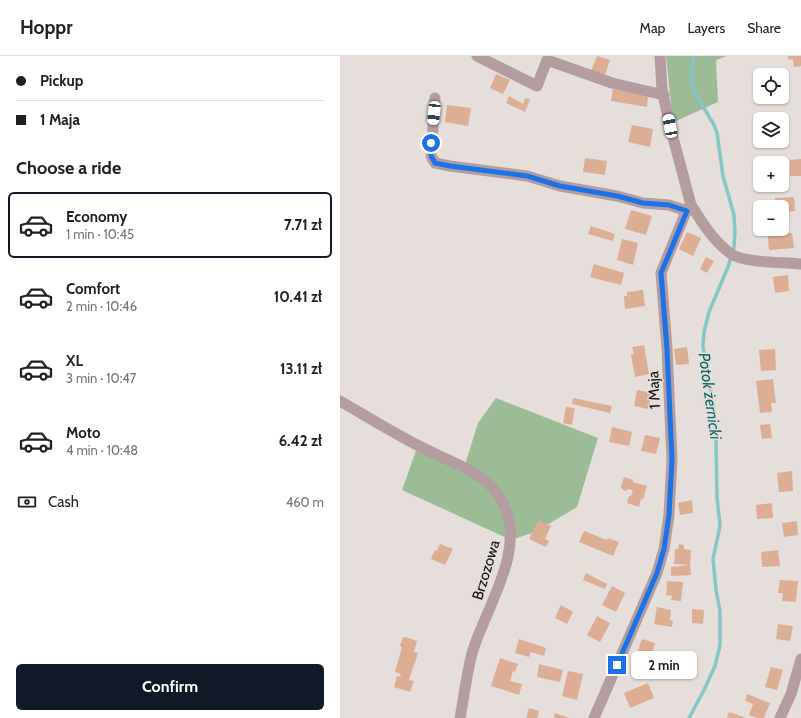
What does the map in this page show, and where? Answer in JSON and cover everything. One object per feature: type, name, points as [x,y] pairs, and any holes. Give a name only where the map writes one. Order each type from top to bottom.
[{"type":"street","points":[[477,56],[537,86],[547,60],[612,82],[664,95]]},
{"type":"street","points":[[660,56],[660,71],[664,95],[676,155],[689,208],[720,245],[734,255],[757,260],[801,264]]},
{"type":"street","points":[[435,98],[431,156],[435,163],[527,176],[560,186],[617,196],[643,203],[689,208]]},
{"type":"street","name":"1 Maja","points":[[594,718],[647,599],[664,549],[669,515],[672,459],[667,349],[661,273],[689,208]]},
{"type":"street","name":"Brzozowa","points":[[340,401],[418,445],[464,468],[489,484],[500,497],[506,508],[511,528],[511,540],[497,592],[473,651],[460,718]]},
{"type":"street","points":[[780,718],[791,694],[801,659]]},
{"type":"green space","points":[[666,56],[727,56],[716,60],[718,102],[676,121],[672,114]]},
{"type":"green space","points":[[496,398],[598,438],[577,507],[535,532],[511,540],[402,490],[418,445],[464,468],[478,423]]},
{"type":"building","points":[[597,56],[610,60],[605,75],[591,71]]},
{"type":"building","points":[[788,56],[801,56],[801,66],[794,67],[793,59],[788,60]]},
{"type":"building","points":[[496,74],[510,80],[503,94],[490,88]]},
{"type":"building","points":[[613,89],[648,95],[647,107],[611,101]]},
{"type":"building","points":[[509,96],[523,104],[525,98],[530,99],[525,112],[506,103]]},
{"type":"building","points":[[447,105],[471,108],[468,126],[445,122]]},
{"type":"building","points":[[632,125],[653,129],[650,147],[628,142]]},
{"type":"building","points":[[585,158],[607,161],[605,175],[583,172]]},
{"type":"building","points":[[801,159],[801,176],[790,176],[790,160]]},
{"type":"building","points":[[794,197],[795,211],[789,211],[789,200],[775,200],[775,198]]},
{"type":"building","points":[[631,210],[652,216],[646,235],[625,229]]},
{"type":"building","points":[[591,226],[615,234],[613,241],[588,234]]},
{"type":"building","points":[[687,232],[701,238],[693,256],[679,249]]},
{"type":"building","points":[[789,233],[792,233],[794,248],[769,250],[768,236],[789,236]]},
{"type":"building","points":[[622,239],[638,243],[633,265],[617,260]]},
{"type":"building","points":[[706,257],[714,261],[707,273],[700,269]]},
{"type":"building","points":[[594,264],[624,273],[621,285],[590,277]]},
{"type":"building","points":[[788,275],[789,291],[775,293],[773,277]]},
{"type":"building","points":[[643,290],[645,306],[625,309],[624,296],[627,296],[627,292]]},
{"type":"building","points":[[644,345],[649,374],[635,377],[631,355],[634,354],[632,347]]},
{"type":"building","points":[[687,347],[689,364],[676,365],[674,349]]},
{"type":"building","points":[[775,349],[776,370],[761,371],[759,350]]},
{"type":"building","points":[[773,379],[776,403],[771,403],[772,412],[760,413],[756,381]]},
{"type":"building","points":[[637,390],[652,393],[648,409],[634,406]]},
{"type":"building","points":[[573,398],[612,406],[610,413],[572,404]]},
{"type":"building","points":[[566,407],[575,408],[572,425],[563,423]]},
{"type":"building","points":[[770,424],[772,438],[762,439],[760,425]]},
{"type":"building","points":[[612,427],[632,432],[629,446],[609,442]]},
{"type":"building","points":[[645,435],[660,438],[656,454],[641,451]]},
{"type":"building","points":[[792,471],[793,491],[779,492],[777,473]]},
{"type":"building","points":[[624,477],[633,480],[633,482],[647,486],[643,500],[641,499],[639,507],[627,503],[633,490],[623,490],[621,487]]},
{"type":"building","points":[[692,500],[693,513],[680,515],[678,503]]},
{"type":"building","points":[[772,503],[773,518],[757,519],[756,505]]},
{"type":"building","points":[[538,520],[551,526],[545,539],[549,541],[546,547],[529,539]]},
{"type":"building","points":[[797,521],[798,535],[784,537],[782,523]]},
{"type":"building","points":[[584,531],[607,540],[608,538],[619,542],[613,556],[579,542]]},
{"type":"building","points":[[440,544],[453,549],[445,565],[431,559],[435,550],[437,551]]},
{"type":"building","points":[[679,544],[684,545],[684,549],[691,550],[690,565],[674,564],[675,549],[678,549]]},
{"type":"building","points":[[778,550],[780,566],[762,567],[761,552]]},
{"type":"building","points":[[690,565],[691,575],[671,576],[671,567]]},
{"type":"building","points":[[586,573],[607,584],[605,589],[583,580]]},
{"type":"building","points":[[780,580],[798,581],[796,602],[782,601],[783,593],[778,593]]},
{"type":"building","points":[[667,581],[683,582],[681,601],[671,600],[672,596],[666,595]]},
{"type":"building","points":[[612,586],[625,593],[616,612],[602,605]]},
{"type":"building","points":[[561,605],[573,612],[567,624],[555,618]]},
{"type":"building","points":[[657,607],[671,610],[670,620],[673,621],[672,627],[654,624]]},
{"type":"building","points":[[692,609],[704,610],[703,624],[692,623]]},
{"type":"building","points":[[597,616],[610,623],[600,642],[587,635]]},
{"type":"building","points":[[778,624],[793,626],[790,641],[776,639]]},
{"type":"building","points":[[403,637],[417,641],[414,652],[418,653],[409,680],[414,681],[410,692],[394,687],[397,676],[400,677],[401,674],[395,672],[402,647],[400,646]]},
{"type":"building","points":[[519,639],[546,648],[544,656],[531,652],[529,657],[515,653]]},
{"type":"building","points":[[642,639],[655,643],[651,657],[637,653]]},
{"type":"building","points":[[500,658],[518,664],[515,672],[513,671],[510,681],[522,684],[519,695],[491,686]]},
{"type":"building","points":[[539,664],[563,670],[560,682],[537,677]]},
{"type":"building","points":[[771,667],[783,670],[777,690],[765,687]]},
{"type":"building","points":[[568,671],[583,674],[577,700],[562,696]]},
{"type":"building","points":[[648,683],[654,698],[630,708],[624,693]]},
{"type":"building","points":[[747,694],[770,703],[764,718],[757,718],[749,715],[753,704],[745,701]]},
{"type":"building","points":[[529,708],[539,711],[537,718],[526,718]]},
{"type":"building","points":[[729,712],[744,717],[727,718]]},
{"type":"building","points":[[555,713],[569,718],[554,718]]},
{"type":"waterway","name":"Potok żernicki","points":[[689,718],[715,666],[720,645],[720,611],[713,559],[720,526],[717,497],[716,439],[714,409],[703,346],[704,332],[709,312],[728,267],[734,247],[735,232],[734,215],[723,176],[717,133],[714,125],[695,93],[691,78],[694,56]]},
{"type":"route","points":[[431,143],[431,156],[435,163],[527,176],[560,186],[617,196],[643,203],[669,205],[687,211],[661,273],[667,349],[672,459],[669,515],[664,549],[647,599],[617,665]]}]
